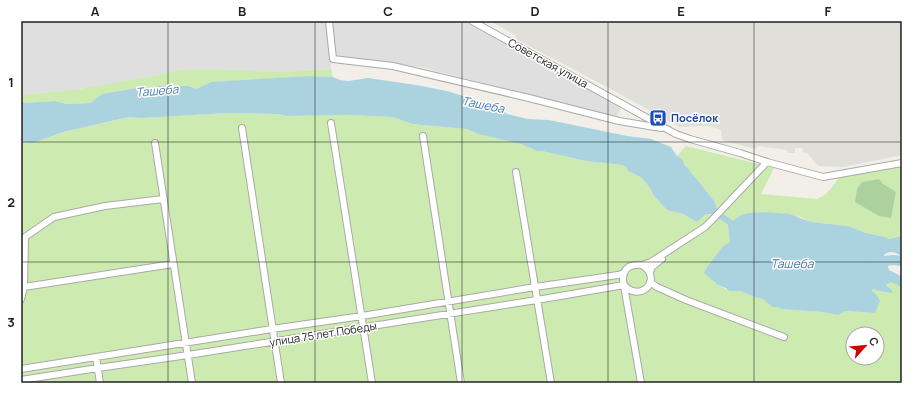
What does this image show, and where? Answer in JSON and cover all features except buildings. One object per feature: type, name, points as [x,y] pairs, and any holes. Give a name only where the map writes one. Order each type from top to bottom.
[{"type":"street","points":[[329,21],[333,59],[393,66],[619,121],[664,128],[690,139],[766,162],[823,177],[902,163]]},
{"type":"street","name":"Советская улица","points":[[472,21],[664,128]]},
{"type":"street","points":[[332,123],[372,383]]},
{"type":"street","points":[[242,128],[281,383]]},
{"type":"street","points":[[422,136],[460,383]]},
{"type":"street","points":[[154,143],[192,383]]},
{"type":"street","points":[[624,285],[631,291],[641,292],[645,290],[650,282],[650,272],[652,267],[713,220],[766,162]]},
{"type":"street","points":[[516,172],[551,383]]},
{"type":"street","points":[[21,298],[24,287],[25,237],[54,218],[105,206],[163,199]]},
{"type":"street","points":[[641,383],[623,280],[624,273],[627,268],[635,264],[642,265],[651,262],[705,226]]},
{"type":"street","points":[[24,287],[173,264]]},
{"type":"street","points":[[642,265],[650,272]]},
{"type":"street","name":"улица 75 лет Победы","points":[[21,369],[362,316],[624,273]]},
{"type":"street","points":[[650,282],[657,287],[686,300],[784,337]]},
{"type":"street","name":"улица 75 лет Победы","points":[[21,380],[363,328],[624,285]]},
{"type":"street","points":[[96,357],[100,383]]},
{"type":"street","points":[[49,365],[50,376]]},
{"type":"shaded area","points":[[21,21],[327,21],[331,69],[284,72],[183,70],[79,89],[21,95]]},
{"type":"shaded area","points":[[332,21],[464,21],[621,105],[617,117],[420,67],[336,57]]},
{"type":"shaded area","points":[[490,21],[902,21],[902,155],[844,167],[818,166],[807,153],[803,152],[802,148],[795,148],[795,153],[788,153],[787,150],[758,146],[755,149],[722,140],[721,130],[710,126],[679,127],[516,39],[515,35]]},
{"type":"green space","points":[[204,69],[284,72],[331,69],[333,77],[309,76],[211,82],[196,89],[189,86],[158,86],[144,90],[136,88],[102,94],[90,103],[67,104],[55,101],[21,103],[21,95],[79,89],[183,70]]},
{"type":"green space","points":[[228,113],[278,114],[287,116],[348,115],[393,117],[412,124],[467,129],[478,134],[521,144],[537,151],[586,161],[623,165],[628,171],[642,178],[654,196],[667,210],[683,214],[697,222],[706,214],[712,214],[728,225],[730,242],[722,247],[707,267],[710,276],[715,282],[729,291],[741,291],[763,299],[772,307],[838,315],[846,311],[875,313],[876,294],[872,291],[872,289],[881,290],[886,293],[892,290],[886,284],[891,281],[901,287],[902,383],[21,383],[21,142],[33,143],[63,132],[130,117],[141,118]]},
{"type":"green space","points":[[686,146],[774,168],[761,194],[817,199],[828,192],[840,175],[902,165],[902,236],[889,239],[866,233],[848,226],[811,222],[800,217],[765,212],[748,213],[734,222],[717,209],[715,202],[677,156]]},
{"type":"green space","points":[[879,179],[883,184],[896,192],[891,218],[879,216],[855,202],[857,189],[862,182]]},
{"type":"water","name":"Ташеба","points":[[309,76],[333,77],[348,81],[368,78],[416,85],[447,91],[499,107],[507,114],[528,119],[549,120],[627,136],[651,139],[671,147],[715,202],[717,209],[733,221],[741,215],[748,213],[765,212],[789,214],[811,222],[848,226],[866,233],[889,239],[902,236],[902,257],[893,252],[888,252],[884,255],[889,270],[901,276],[902,275],[902,293],[901,287],[891,282],[886,285],[892,290],[892,293],[872,289],[880,301],[875,313],[846,311],[838,315],[772,307],[763,299],[741,291],[729,291],[718,285],[704,273],[722,247],[730,242],[728,225],[713,214],[706,214],[697,222],[683,214],[667,210],[654,196],[642,178],[628,171],[623,165],[586,161],[537,151],[521,144],[478,134],[467,129],[412,124],[393,117],[348,115],[287,116],[278,114],[228,113],[141,118],[129,117],[63,132],[33,143],[21,142],[21,103],[55,101],[67,104],[90,103],[102,94],[136,88],[144,90],[158,86],[189,86],[196,89],[211,82]]},
{"type":"waterway","name":"Ташеба","points":[[872,263],[893,260],[902,261]]},
{"type":"place","name":"Посёлок","points":[[658,118]]}]
